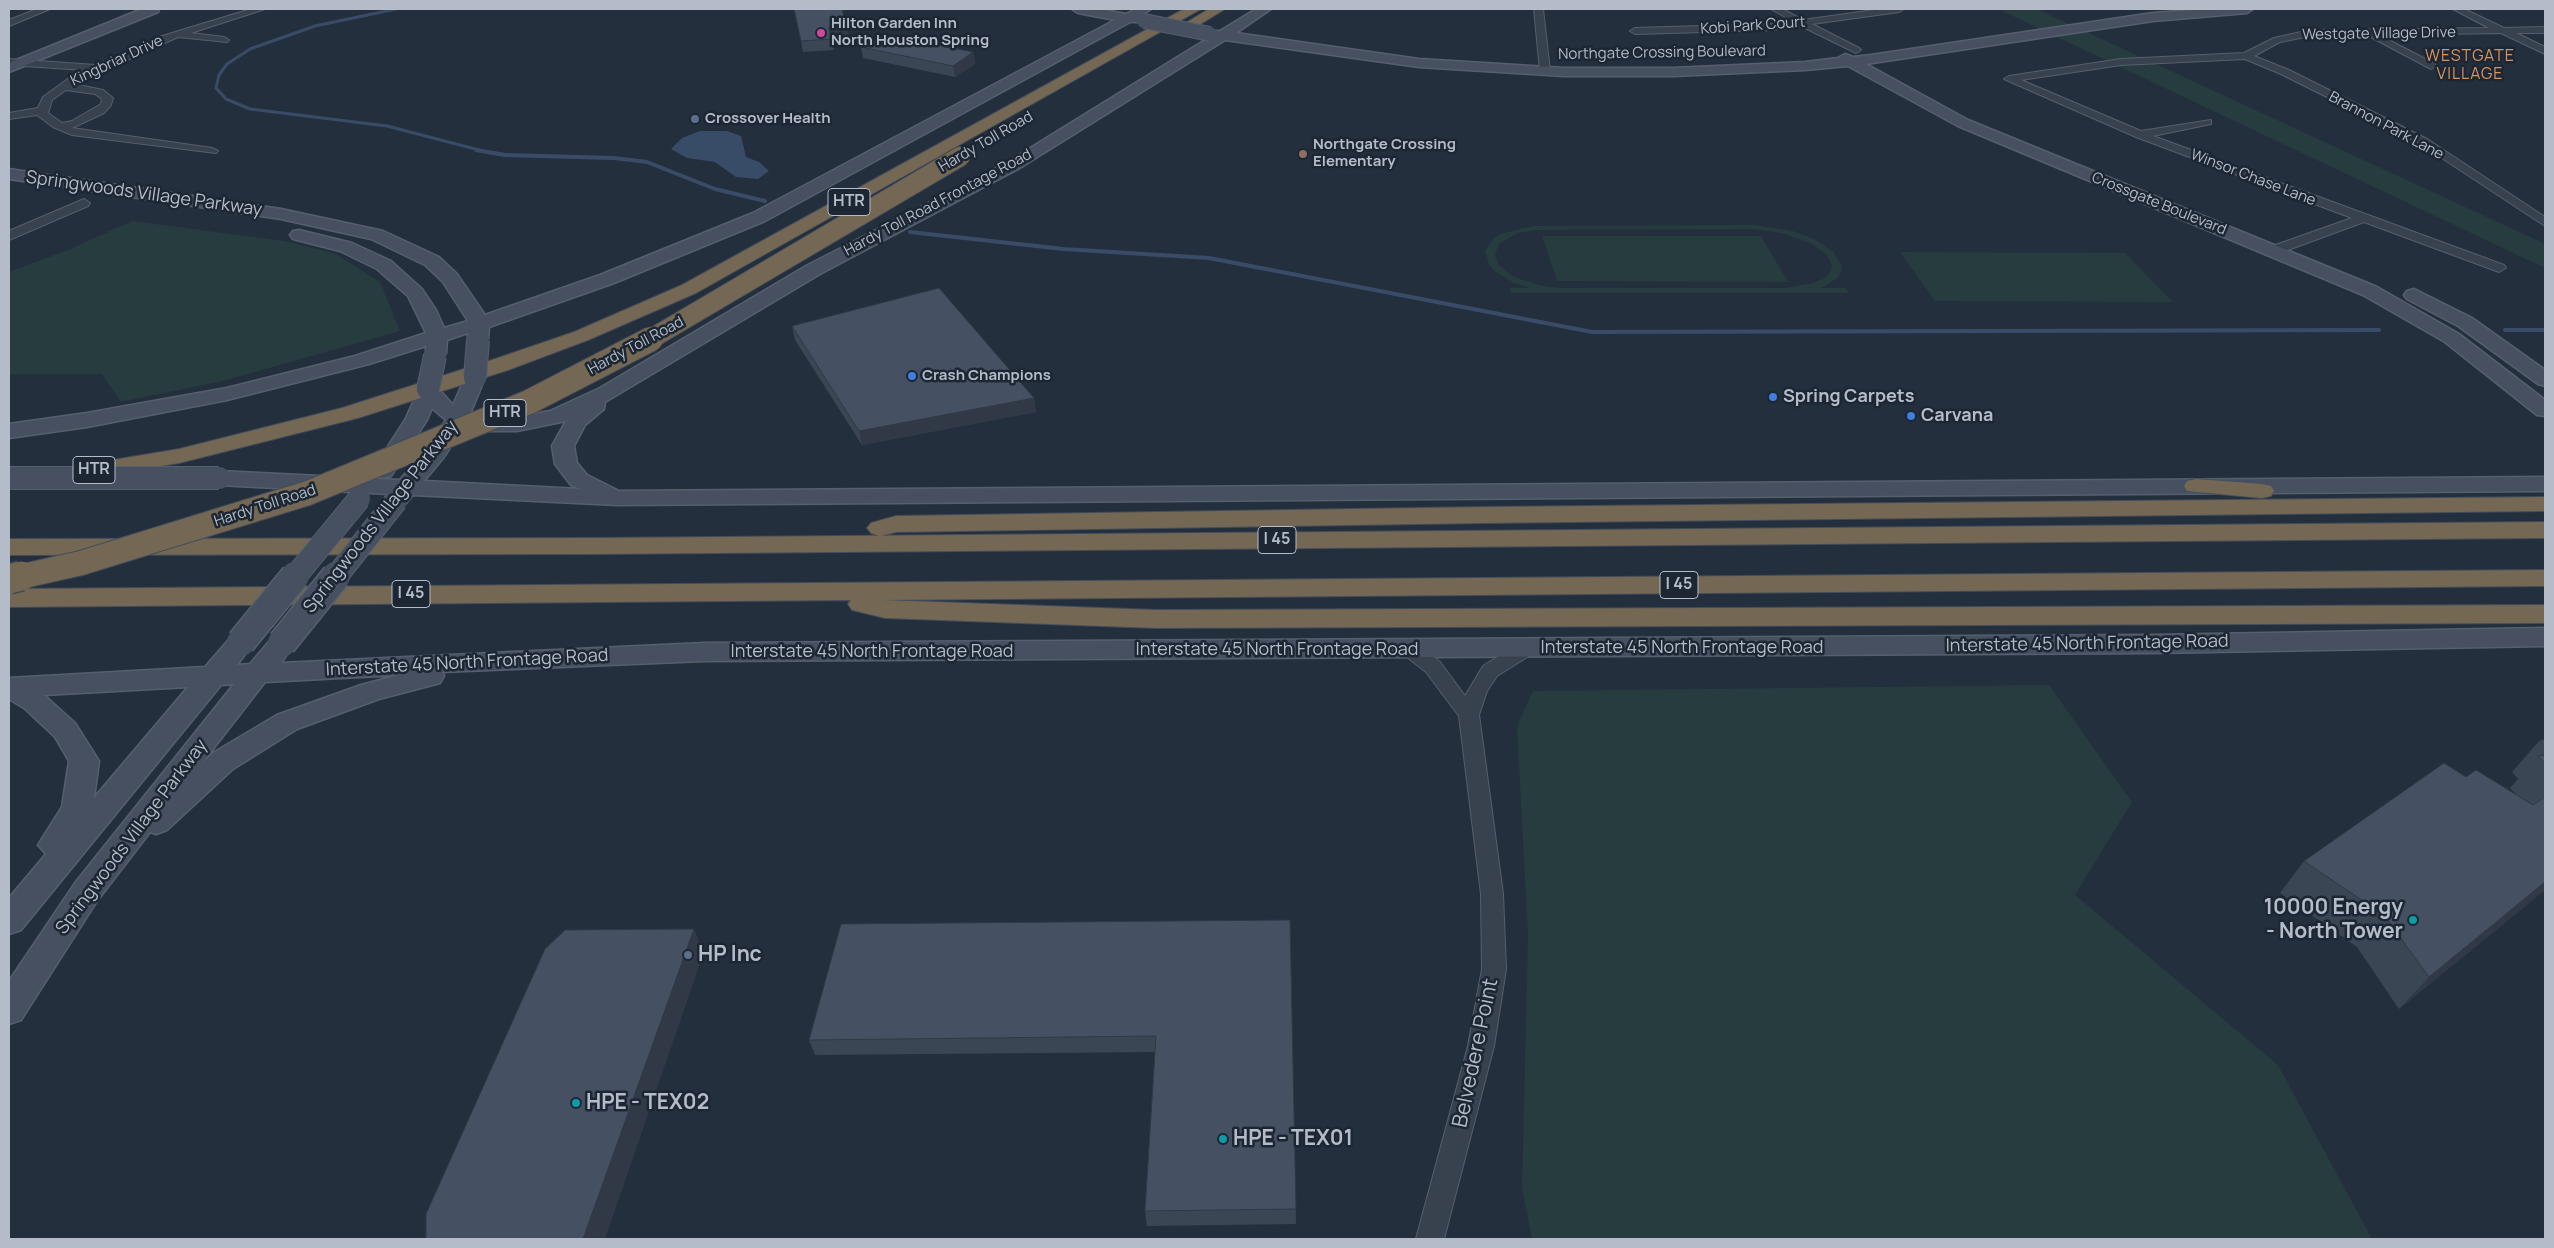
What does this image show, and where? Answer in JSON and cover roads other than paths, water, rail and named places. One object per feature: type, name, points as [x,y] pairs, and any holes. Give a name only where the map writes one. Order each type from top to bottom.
[{"type":"highway","name":"Hardy Toll Road","points":[[9,484],[179,456],[350,413],[500,365],[581,336],[689,289],[1194,9]]},
{"type":"highway","name":"Hardy Toll Road","points":[[1004,132],[1218,9]]},
{"type":"highway","name":"Hardy Toll Road","points":[[9,579],[81,563],[308,493],[529,402],[661,334],[970,151]]},
{"type":"highway","points":[[2196,486],[2398,502],[2545,503]]},
{"type":"highway","points":[[803,544],[896,524],[2545,503]]},
{"type":"highway","name":"I 45","points":[[9,547],[803,544],[2545,530]]},
{"type":"highway","name":"I 45","points":[[9,598],[2545,578]]},
{"type":"highway","points":[[812,591],[885,609],[1156,619],[2545,614]]},
{"type":"main road","points":[[9,57],[126,9]]},
{"type":"main road","points":[[9,68],[16,62],[154,9]]},
{"type":"main road","name":"Northgate Crossing Boulevard","points":[[1078,9],[1140,14],[1221,31],[1371,53],[1545,66],[1722,66],[2018,37],[2180,14],[2247,9]]},
{"type":"main road","name":"Hardy Toll Road Frontage Road","points":[[608,393],[813,270],[1012,166],[1221,31],[1265,9]]},
{"type":"main road","name":"Northgate Crossing Boulevard","points":[[1849,54],[2150,9]]},
{"type":"main road","points":[[2165,9],[2180,14]]},
{"type":"main road","points":[[9,431],[87,420],[227,394],[362,360],[436,346],[478,332],[759,216],[1140,14]]},
{"type":"main road","points":[[96,21],[116,23]]},
{"type":"main road","points":[[2003,31],[2018,37]]},
{"type":"main road","name":"Crossgate Boulevard","points":[[1849,54],[1970,112],[2393,285],[2465,322],[2545,380]]},
{"type":"main road","name":"Crossgate Boulevard","points":[[1849,54],[1951,117],[2370,291],[2428,322],[2452,338],[2545,410]]},
{"type":"main road","points":[[1951,117],[1970,112]]},
{"type":"main road","points":[[2095,178],[2116,172]]},
{"type":"main road","name":"Springwoods Village Parkway","points":[[9,174],[289,216],[377,235],[432,261],[450,278],[478,332],[475,378],[455,412],[436,452],[282,643],[104,870],[9,1009]]},
{"type":"main road","name":"Springwoods Village Parkway","points":[[9,922],[384,469],[416,420],[428,390],[436,346],[415,293],[402,278],[384,265],[346,247],[320,238],[187,216],[56,199]]},
{"type":"main road","points":[[187,216],[210,204]]},
{"type":"main road","points":[[346,247],[377,235]]},
{"type":"main road","points":[[428,390],[455,412],[485,424],[504,424]]},
{"type":"main road","points":[[436,452],[478,430],[504,424],[556,417],[608,393]]},
{"type":"main road","points":[[608,393],[576,422],[564,446],[566,464],[579,480],[617,498]]},
{"type":"main road","points":[[9,478],[220,478],[401,494],[617,498],[2545,484]]},
{"type":"main road","name":"Interstate 45 North Frontage Road","points":[[9,687],[211,678],[484,661],[704,652],[1525,649],[2144,644],[2545,637]]},
{"type":"main road","points":[[104,870],[223,761],[287,722],[371,692],[484,661]]},
{"type":"main road","points":[[9,687],[34,701],[65,730],[84,760],[77,809],[48,854],[9,900]]},
{"type":"street","points":[[9,23],[45,9]]},
{"type":"street","points":[[1538,9],[1545,66]]},
{"type":"street","name":"Crossgate Boulevard","points":[[1765,9],[1789,25],[1849,54]]},
{"type":"street","name":"Crossgate Boulevard","points":[[1775,9],[1805,23],[1849,54]]},
{"type":"street","name":"Kobi Park Court","points":[[1635,31],[1705,30],[1789,25],[1899,9]]},
{"type":"street","points":[[2457,9],[2545,51]]},
{"type":"street","name":"Kingbriar Drive","points":[[43,110],[47,100],[76,78],[175,35],[252,10]]},
{"type":"street","name":"Westgate Village Drive","points":[[2009,79],[2121,62],[2246,56],[2277,40],[2310,33],[2369,34],[2545,30]]},
{"type":"street","points":[[2369,34],[2431,66]]},
{"type":"street","points":[[175,35],[224,40]]},
{"type":"street","name":"Brannon Park Lane","points":[[2246,56],[2285,72],[2423,141],[2545,222]]},
{"type":"street","points":[[16,62],[97,68]]},
{"type":"street","name":"Winsor Chase Lane","points":[[2009,79],[2140,135],[2362,219],[2499,268]]},
{"type":"street","points":[[61,127],[74,124],[100,111],[106,105],[108,98],[98,92],[82,88],[63,87]]},
{"type":"street","points":[[9,116],[43,110],[42,114],[72,132],[212,151]]},
{"type":"street","points":[[2140,135],[2206,122]]},
{"type":"street","points":[[9,236],[84,203]]},
{"type":"street","points":[[2272,251],[2362,219]]},
{"type":"street","name":"Belvedere Point","points":[[1410,649],[1433,667],[1469,715]]},
{"type":"street","name":"Belvedere Point","points":[[1430,1239],[1481,1046],[1494,969],[1492,894],[1469,715],[1477,690],[1490,671],[1525,649]]},
{"type":"water","points":[[700,131],[727,131],[741,136],[746,157],[759,162],[769,171],[758,179],[736,177],[715,162],[687,158],[671,149],[682,138]]},
{"type":"waterway","points":[[396,9],[315,26],[250,49],[227,64],[219,75],[216,88],[226,99],[250,109],[387,126],[483,151]]},
{"type":"waterway","points":[[476,150],[505,155],[614,158],[647,162],[715,189],[765,201]]},
{"type":"waterway","points":[[910,232],[1063,249],[1209,258],[1592,332],[2379,330]]},
{"type":"waterway","points":[[2505,330],[2545,330]]},
{"type":"place","name":"Hilton Garden Inn North Houston Spring","points":[[821,33]]},
{"type":"place","name":"Crossover Health","points":[[695,119]]},
{"type":"place","name":"Northgate Crossing Elementary","points":[[1303,154]]},
{"type":"place","name":"Crash Champions","points":[[912,376]]},
{"type":"place","name":"Spring Carpets","points":[[1773,397]]},
{"type":"place","name":"Carvana","points":[[1911,416]]},
{"type":"place","name":"10000 Energy - North Tower","points":[[2413,920]]},
{"type":"place","name":"HP Inc","points":[[688,955]]},
{"type":"place","name":"HPE - TEX02","points":[[576,1103]]},
{"type":"place","name":"HPE - TEX01","points":[[1223,1139]]},
{"type":"district","name":"WESTGATE VILLAGE","points":[[2470,66]]}]
